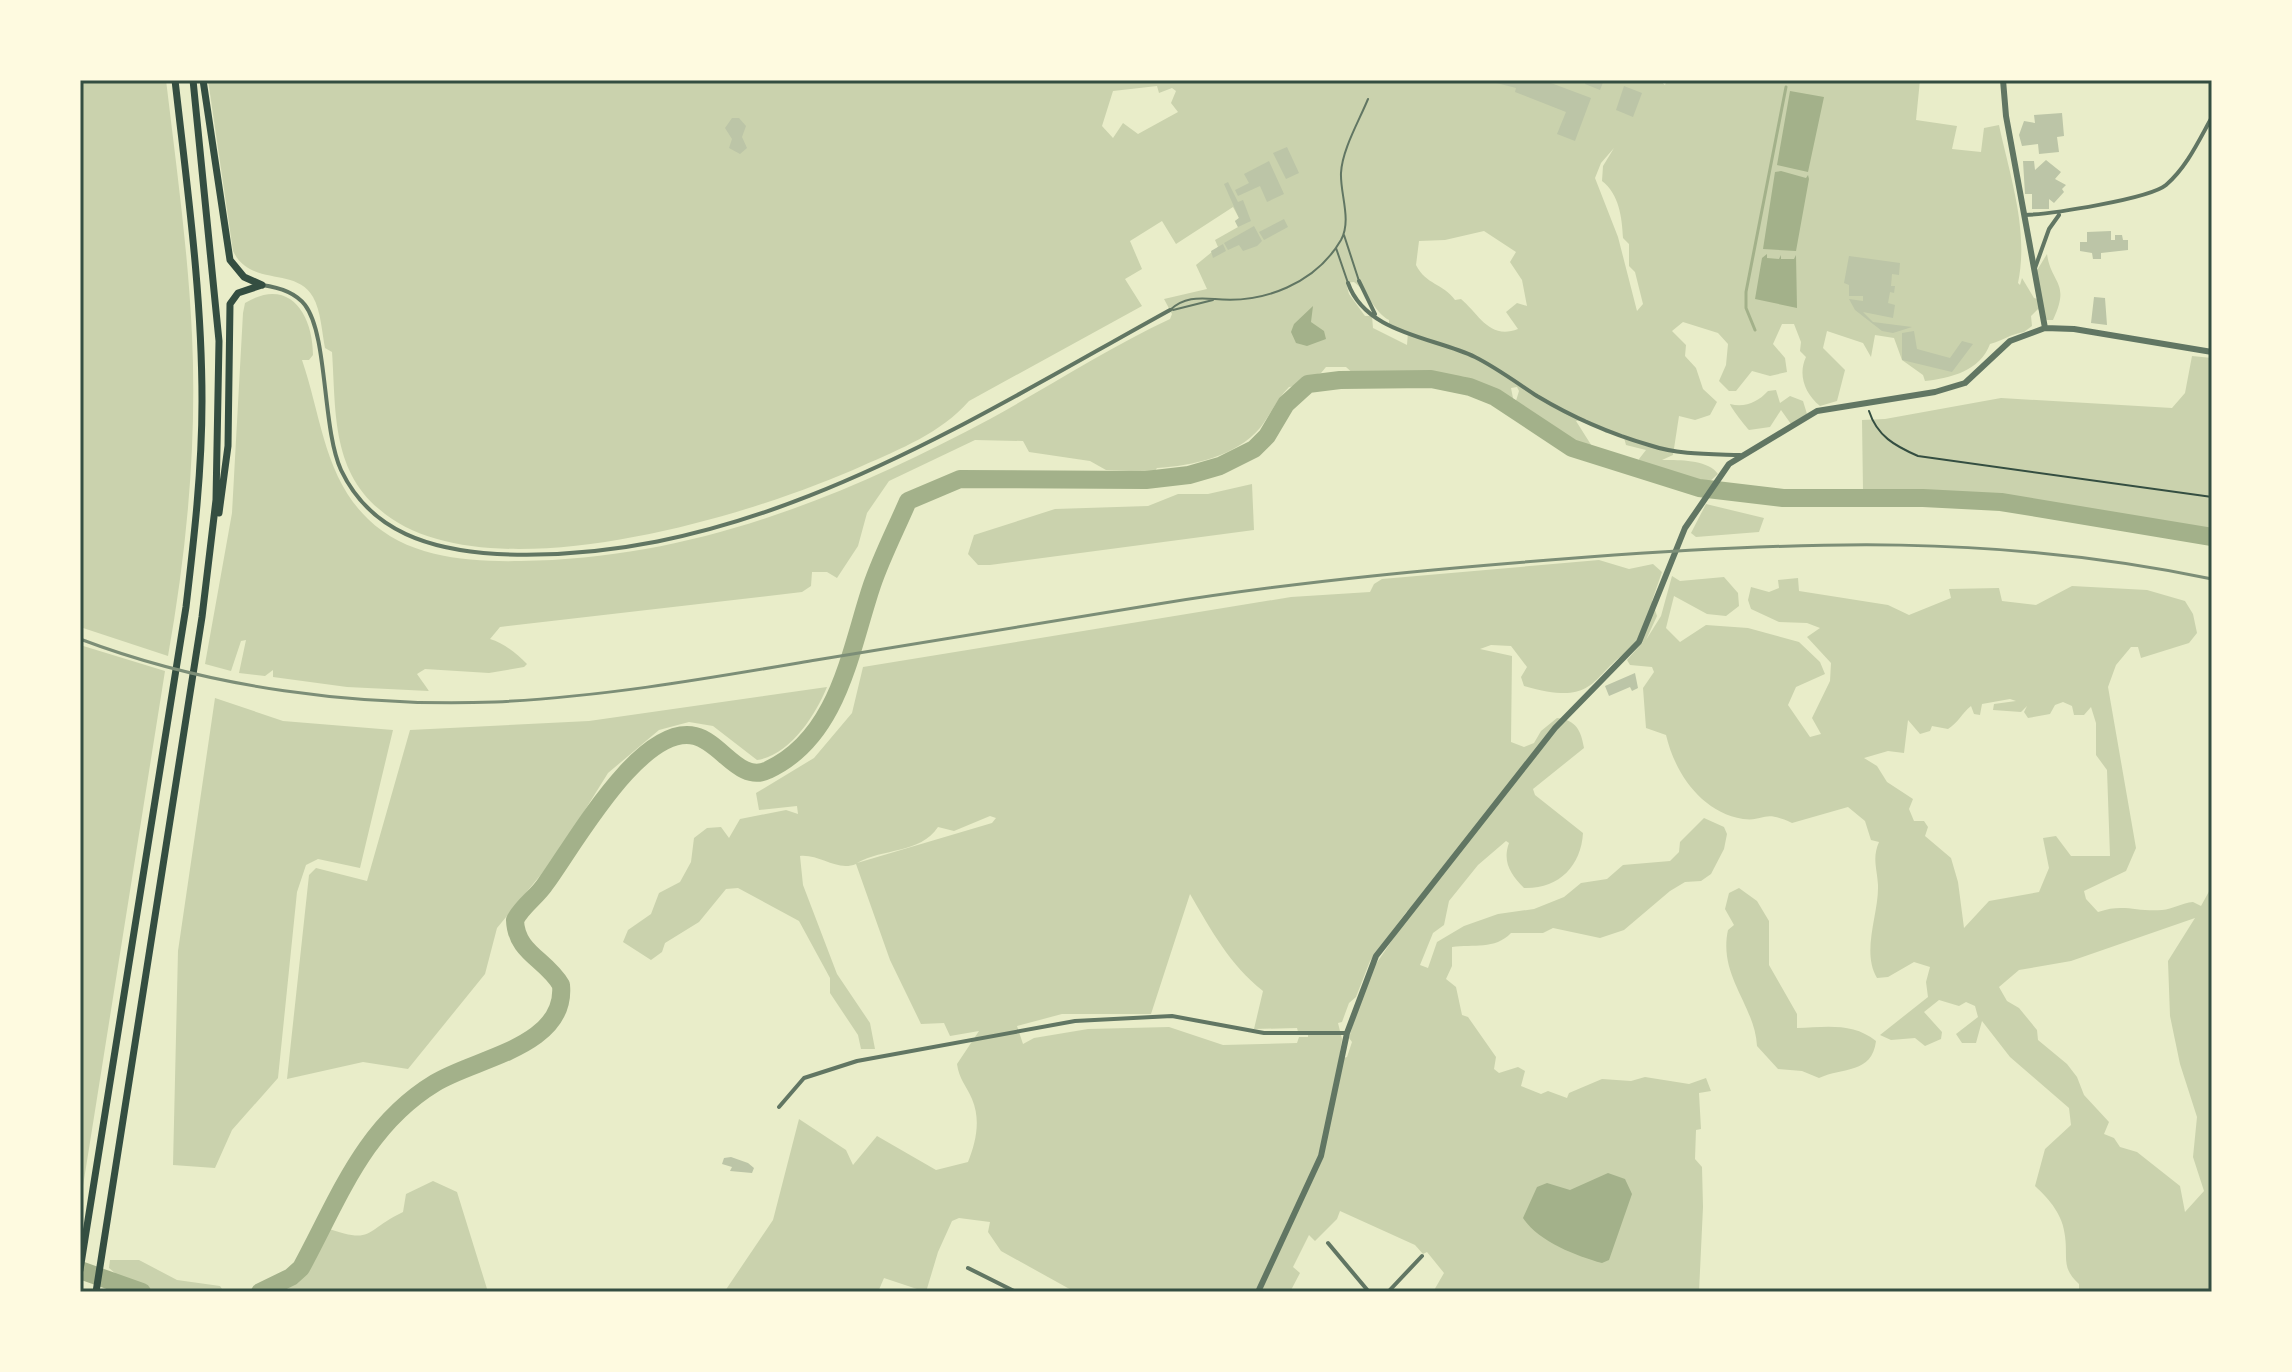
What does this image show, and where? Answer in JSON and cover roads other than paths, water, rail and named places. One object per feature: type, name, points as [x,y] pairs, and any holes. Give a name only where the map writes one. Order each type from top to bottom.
[{"type":"highway","points":[[80,1270],[186,607],[200,470],[202,361],[194,249],[175,80]]},
{"type":"highway","points":[[193,80],[219,341],[218,467],[210,562]]},
{"type":"highway","points":[[203,80],[230,260],[244,277],[262,285]]},
{"type":"highway","points":[[96,1292],[228,446],[230,304],[238,293],[262,285]]},
{"type":"street","points":[[2003,80],[2006,116],[2045,328]]},
{"type":"street","points":[[2025,215],[2061,213],[2159,190],[2184,164],[2212,117]]},
{"type":"street","points":[[2033,272],[2049,229],[2061,213]]},
{"type":"street","points":[[1359,281],[1375,314]]},
{"type":"street","points":[[1348,283],[1357,301],[1409,335],[1473,356],[1555,406],[1625,437],[1672,452],[1740,455]]},
{"type":"street","points":[[262,285],[292,294],[309,312],[333,447],[349,484],[367,508],[393,529],[431,545],[466,552],[521,555],[658,542],[780,508],[943,435],[1170,310]]},
{"type":"street","points":[[1258,1292],[1321,1156],[1347,1033],[1370,968],[1390,937],[1555,728],[1639,642],[1685,528],[1720,474],[1740,455],[1817,411],[1935,392],[1965,383],[2010,341],[2045,328],[2074,329],[2212,352]]},
{"type":"street","points":[[779,1107],[804,1078],[857,1061],[1075,1021],[1172,1016],[1264,1033],[1347,1033]]},
{"type":"street","points":[[1328,1243],[1369,1292]]},
{"type":"street","points":[[1388,1292],[1422,1256]]},
{"type":"street","points":[[968,1268],[1016,1292]]},
{"type":"lane","points":[[1359,281],[1343,234],[1341,167],[1368,99]]},
{"type":"lane","points":[[1170,310],[1214,300],[1280,292],[1307,276],[1336,247],[1343,234]]},
{"type":"lane","points":[[1336,247],[1348,283]]},
{"type":"lane","points":[[1170,310],[1192,298],[1214,300]]},
{"type":"waterway","points":[[1755,330],[1746,308],[1746,292],[1786,87]]},
{"type":"waterway","points":[[260,1292],[291,1277],[301,1268],[356,1165],[389,1120],[410,1100],[452,1074],[515,1048],[549,1023],[559,1006],[561,985],[520,940],[515,920],[542,888],[611,790],[653,748],[674,737],[695,736],[739,767],[758,773],[792,755],[811,736],[838,690],[876,574],[908,501],[960,479],[1146,480],[1189,475],[1220,466],[1254,449],[1267,436],[1286,404],[1308,384],[1340,380],[1431,379],[1470,387],[1495,397],[1572,448],[1699,488],[1783,498],[1923,498],[2001,502],[2212,537]]},
{"type":"waterway","points":[[80,1270],[142,1292]]},
{"type":"railway","points":[[80,639],[180,670],[284,691],[390,701],[495,702],[656,686],[1265,588],[1588,557],[1747,547],[1901,545],[2054,554],[2212,579]]}]
